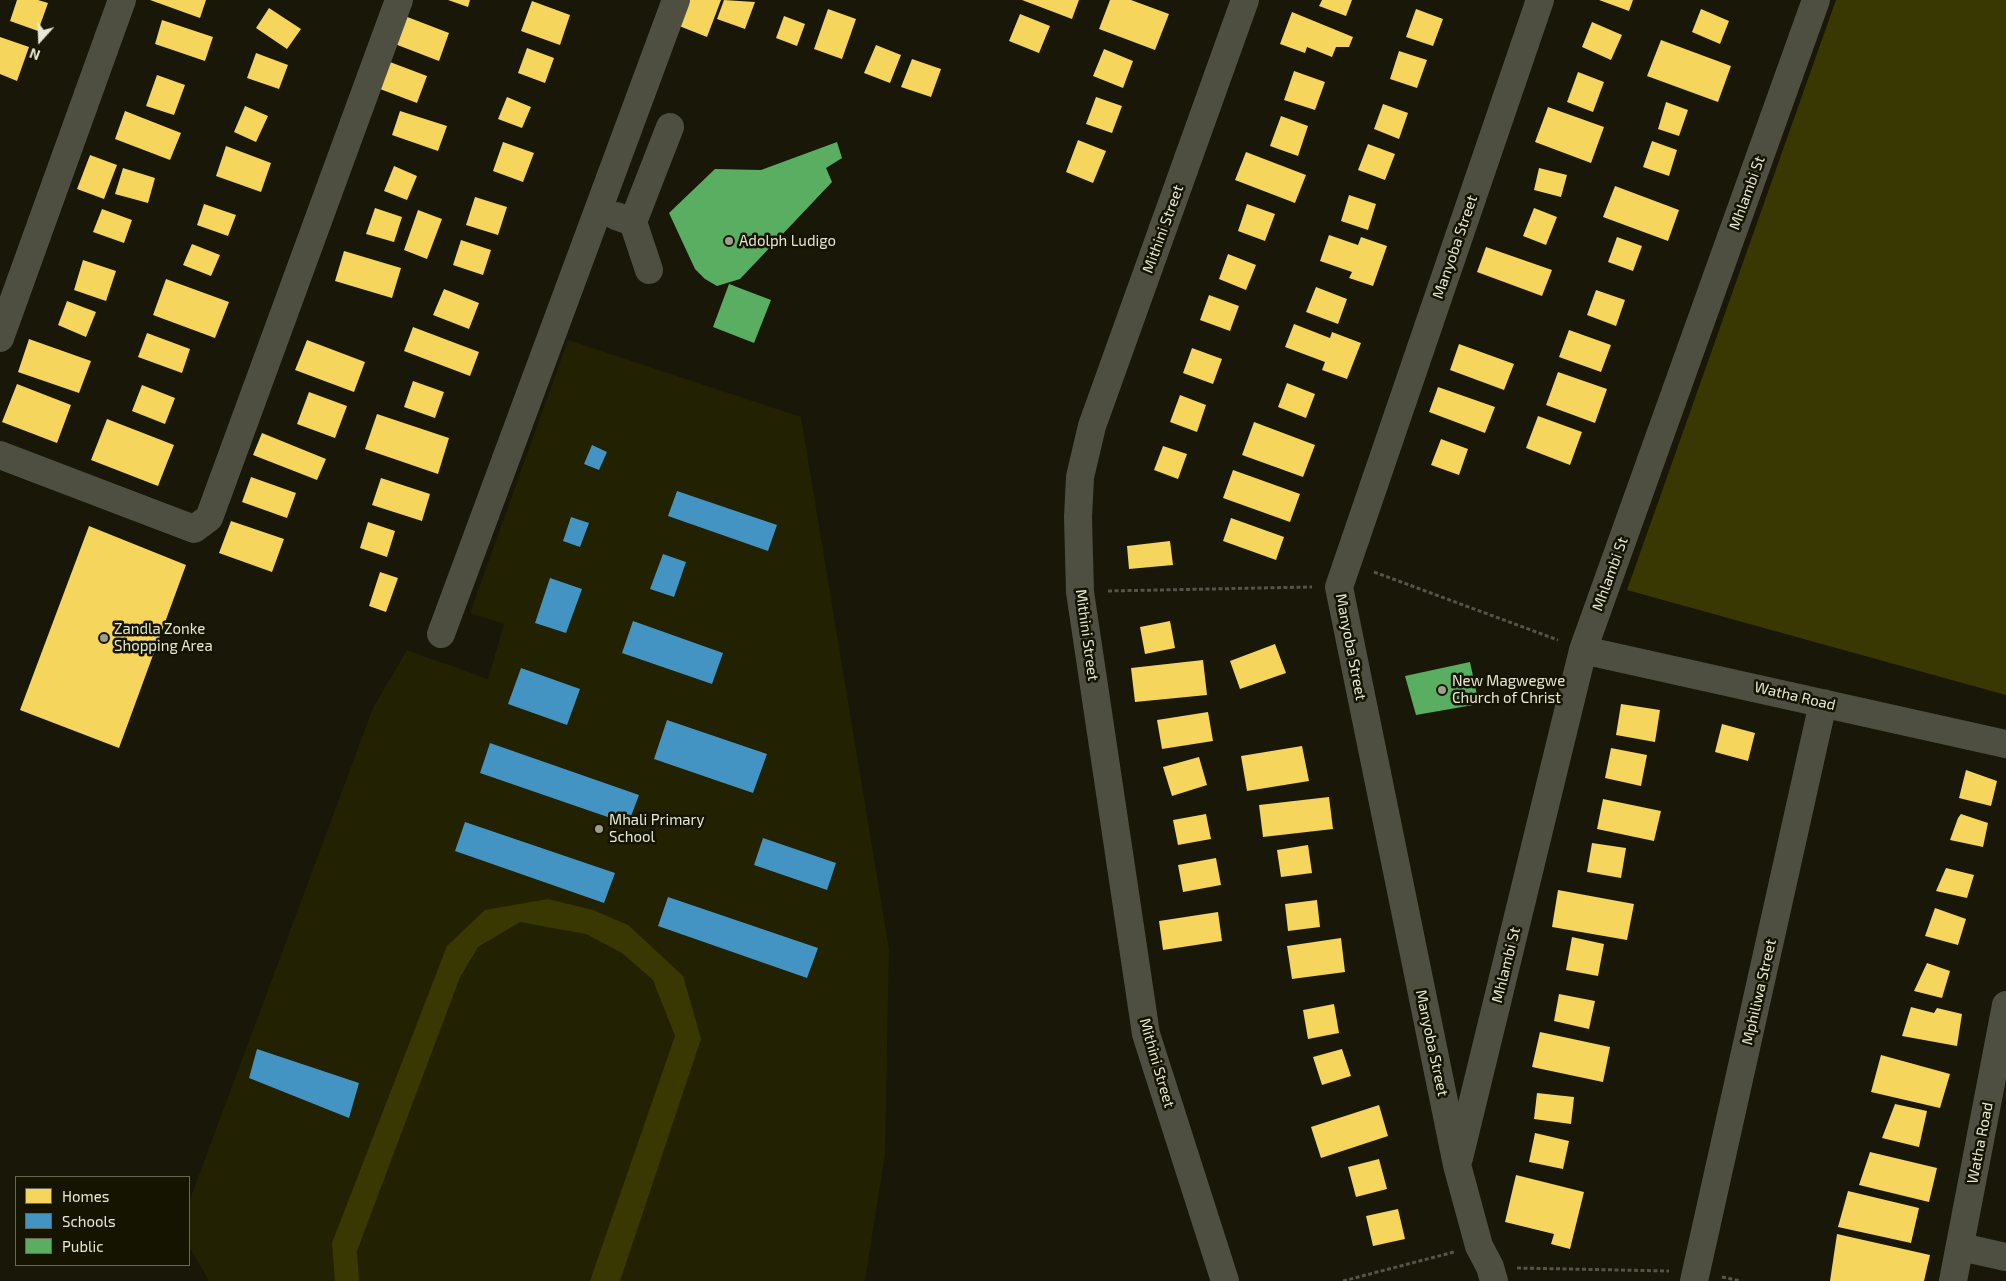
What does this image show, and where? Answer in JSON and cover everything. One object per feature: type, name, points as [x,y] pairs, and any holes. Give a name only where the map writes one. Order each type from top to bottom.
[{"type":"street","points":[[0,338],[122,0]]},
{"type":"street","points":[[0,455],[194,530],[209,518],[399,0]]},
{"type":"street","points":[[441,634],[676,0]]},
{"type":"street","name":"Mithini Street","points":[[1225,1281],[1146,1034],[1080,592],[1078,517],[1080,477],[1092,426],[1245,0]]},
{"type":"street","name":"Manyoba Street","points":[[1487,1265],[1457,1164],[1343,574],[1540,0]]},
{"type":"street","name":"Mhlambi St","points":[[1457,1164],[1583,650],[1816,0]]},
{"type":"street","points":[[649,270],[633,222],[670,127]]},
{"type":"street","points":[[598,210],[633,222]]},
{"type":"street","name":"Watha Road","points":[[1583,650],[2006,744]]},
{"type":"street","name":"Mphiliwa Street","points":[[1695,1277],[1823,703]]},
{"type":"street","name":"Watha Road","points":[[1953,1281],[2006,1004]]},
{"type":"street","points":[[1961,1247],[2006,1257]]},
{"type":"path","points":[[1080,592],[1343,574],[1583,650]]},
{"type":"path","points":[[1343,1281],[1487,1265],[1741,1281]]},
{"type":"shaded area","points":[[1836,0],[2006,0],[2006,695],[1627,590]]},
{"type":"shaded area","name":"Mhali Primary School","points":[[568,340],[801,417],[889,949],[885,1154],[865,1281],[209,1281],[190,1248],[190,1199],[373,708],[407,650],[488,679],[504,624],[470,613]]},
{"type":"shaded area","points":[[548,899],[593,910],[628,925],[683,976],[701,1039],[620,1281],[590,1281],[675,1036],[653,980],[622,953],[586,934],[520,922],[478,947],[460,977],[357,1251],[359,1281],[335,1281],[332,1243],[447,946],[485,910]]},
{"type":"building: Homes","points":[[17,0],[38,0],[48,3],[38,31],[10,21]]},
{"type":"building: Homes","points":[[150,0],[206,0],[200,18]]},
{"type":"building: Homes","points":[[448,0],[470,0],[468,7]]},
{"type":"building: Homes","points":[[678,0],[721,0],[707,37],[669,22]]},
{"type":"building: Homes","points":[[724,0],[755,2],[745,29],[717,19]]},
{"type":"building: Homes","points":[[1022,0],[1079,0],[1072,19]]},
{"type":"building: Homes","points":[[1110,0],[1131,0],[1169,14],[1155,50],[1099,29]]},
{"type":"building: Homes","points":[[1322,0],[1352,0],[1346,16],[1319,6]]},
{"type":"building: Homes","points":[[1599,0],[1633,0],[1629,11]]},
{"type":"building: Homes","points":[[532,1],[570,15],[560,45],[521,31]]},
{"type":"building: Homes","points":[[269,8],[301,29],[287,49],[256,28]]},
{"type":"building: Homes","points":[[828,9],[856,19],[842,59],[814,49]]},
{"type":"building: Homes","points":[[1416,9],[1443,19],[1433,46],[1406,37]]},
{"type":"building: Homes","points":[[1701,9],[1729,21],[1720,44],[1692,32]]},
{"type":"building: Homes","points":[[1292,12],[1353,37],[1349,47],[1336,47],[1332,57],[1307,47],[1305,53],[1280,44]]},
{"type":"building: Homes","points":[[397,13],[449,33],[439,61],[387,41]]},
{"type":"building: Homes","points":[[1020,14],[1050,26],[1039,53],[1009,41]]},
{"type":"building: Homes","points":[[784,16],[805,24],[797,46],[776,38]]},
{"type":"building: Homes","points":[[162,20],[213,37],[205,61],[155,44]]},
{"type":"building: Homes","points":[[1592,22],[1622,35],[1611,60],[1582,47]]},
{"type":"building: Homes","points":[[0,37],[29,47],[17,81],[0,74]]},
{"type":"building: Homes","points":[[1661,40],[1731,66],[1718,102],[1647,76]]},
{"type":"building: Homes","points":[[876,45],[901,55],[890,83],[864,73]]},
{"type":"building: Homes","points":[[527,48],[554,58],[545,83],[518,73]]},
{"type":"building: Homes","points":[[1104,49],[1133,61],[1123,88],[1093,76]]},
{"type":"building: Homes","points":[[1399,51],[1427,60],[1417,88],[1390,79]]},
{"type":"building: Homes","points":[[256,53],[288,65],[279,89],[247,78]]},
{"type":"building: Homes","points":[[382,59],[427,76],[417,103],[372,86]]},
{"type":"building: Homes","points":[[912,59],[941,69],[931,97],[901,87]]},
{"type":"building: Homes","points":[[1294,71],[1325,82],[1315,110],[1284,100]]},
{"type":"building: Homes","points":[[1578,72],[1604,82],[1593,112],[1567,102]]},
{"type":"building: Homes","points":[[157,75],[185,85],[174,115],[146,106]]},
{"type":"building: Homes","points":[[507,97],[531,107],[522,128],[498,119]]},
{"type":"building: Homes","points":[[1096,97],[1122,106],[1112,133],[1086,124]]},
{"type":"building: Homes","points":[[1666,102],[1688,110],[1679,136],[1658,129]]},
{"type":"building: Homes","points":[[1383,104],[1408,113],[1399,139],[1374,129]]},
{"type":"building: Homes","points":[[245,106],[268,116],[256,142],[234,132]]},
{"type":"building: Homes","points":[[1548,107],[1604,127],[1591,163],[1535,142]]},
{"type":"building: Homes","points":[[125,111],[181,133],[170,160],[115,139]]},
{"type":"building: Homes","points":[[400,111],[447,126],[438,151],[392,135]]},
{"type":"building: Homes","points":[[1281,116],[1308,126],[1298,156],[1270,146]]},
{"type":"building: Homes","points":[[1078,140],[1106,151],[1093,183],[1066,172]]},
{"type":"building: Homes","points":[[1652,141],[1677,150],[1669,176],[1643,167]]},
{"type":"building: Homes","points":[[503,142],[534,153],[523,182],[493,171]]},
{"type":"building: Homes","points":[[1368,144],[1395,154],[1385,180],[1358,170]]},
{"type":"building: Homes","points":[[226,146],[271,163],[261,192],[216,176]]},
{"type":"building: Homes","points":[[1246,152],[1306,175],[1295,203],[1235,180]]},
{"type":"building: Homes","points":[[90,155],[117,165],[104,199],[77,189]]},
{"type":"building: Homes","points":[[394,166],[417,176],[407,200],[384,191]]},
{"type":"building: Homes","points":[[123,168],[155,178],[148,203],[115,194]]},
{"type":"building: Homes","points":[[1539,168],[1567,175],[1561,197],[1534,190]]},
{"type":"building: Homes","points":[[1615,186],[1679,210],[1668,241],[1603,217]]},
{"type":"building: Homes","points":[[1349,195],[1376,204],[1368,230],[1341,221]]},
{"type":"building: Homes","points":[[475,197],[507,207],[498,235],[466,225]]},
{"type":"building: Homes","points":[[204,204],[236,215],[228,236],[197,225]]},
{"type":"building: Homes","points":[[1247,204],[1275,214],[1265,241],[1238,231]]},
{"type":"building: Homes","points":[[375,208],[402,217],[394,242],[366,234]]},
{"type":"building: Homes","points":[[1534,208],[1557,217],[1546,245],[1523,236]]},
{"type":"building: Homes","points":[[102,209],[132,220],[124,243],[93,232]]},
{"type":"building: Homes","points":[[418,210],[442,219],[427,259],[404,250]]},
{"type":"building: Homes","points":[[1329,235],[1358,245],[1361,237],[1387,246],[1373,286],[1349,278],[1352,272],[1320,261]]},
{"type":"building: Homes","points":[[1617,237],[1642,246],[1633,271],[1608,262]]},
{"type":"building: Homes","points":[[461,240],[491,250],[483,275],[453,265]]},
{"type":"building: Homes","points":[[192,244],[220,255],[211,276],[183,265]]},
{"type":"building: Homes","points":[[1486,247],[1552,270],[1542,296],[1477,272]]},
{"type":"building: Homes","points":[[344,251],[401,268],[392,298],[335,281]]},
{"type":"building: Homes","points":[[1228,254],[1256,265],[1246,290],[1219,279]]},
{"type":"building: Homes","points":[[83,260],[116,271],[106,301],[74,290]]},
{"type":"building: Homes","points":[[166,279],[229,302],[215,338],[153,315]]},
{"type":"building: Homes","points":[[1316,287],[1347,299],[1338,324],[1306,312]]},
{"type":"building: Homes","points":[[444,289],[479,303],[469,329],[433,315]]},
{"type":"building: Homes","points":[[1596,290],[1625,300],[1616,326],[1587,315]]},
{"type":"building: Homes","points":[[1209,295],[1239,306],[1230,331],[1200,320]]},
{"type":"building: Homes","points":[[67,301],[96,312],[86,337],[58,325]]},
{"type":"building: Homes","points":[[1294,324],[1330,338],[1332,332],[1361,343],[1347,379],[1322,370],[1325,362],[1285,347]]},
{"type":"building: Homes","points":[[413,327],[479,352],[470,376],[404,351]]},
{"type":"building: Homes","points":[[1569,330],[1611,345],[1601,372],[1559,357]]},
{"type":"building: Homes","points":[[147,333],[190,349],[182,373],[138,357]]},
{"type":"building: Homes","points":[[29,339],[91,361],[79,393],[18,372]]},
{"type":"building: Homes","points":[[307,340],[365,362],[354,392],[295,370]]},
{"type":"building: Homes","points":[[1459,344],[1514,364],[1504,390],[1450,370]]},
{"type":"building: Homes","points":[[1192,348],[1222,359],[1213,384],[1183,373]]},
{"type":"building: Homes","points":[[1558,372],[1607,389],[1595,423],[1546,405]]},
{"type":"building: Homes","points":[[413,381],[444,392],[435,418],[404,407]]},
{"type":"building: Homes","points":[[1287,383],[1315,394],[1306,418],[1278,407]]},
{"type":"building: Homes","points":[[17,384],[71,405],[57,443],[2,422]]},
{"type":"building: Homes","points":[[142,385],[175,398],[165,424],[132,411]]},
{"type":"building: Homes","points":[[1438,387],[1495,407],[1485,433],[1429,412]]},
{"type":"building: Homes","points":[[309,392],[347,406],[335,438],[297,424]]},
{"type":"building: Homes","points":[[1180,395],[1206,405],[1197,432],[1170,422]]},
{"type":"building: Homes","points":[[377,414],[449,438],[438,474],[365,449]]},
{"type":"building: Homes","points":[[1538,416],[1582,432],[1570,465],[1526,448]]},
{"type":"building: Homes","points":[[107,419],[174,445],[158,486],[91,460]]},
{"type":"building: Homes","points":[[1254,422],[1315,445],[1303,477],[1242,455]]},
{"type":"building: Homes","points":[[262,433],[326,459],[317,480],[253,455]]},
{"type":"building: Homes","points":[[1441,439],[1468,449],[1459,475],[1431,465]]},
{"type":"building: Homes","points":[[1163,446],[1187,454],[1178,479],[1154,470]]},
{"type":"building: Homes","points":[[1233,470],[1300,494],[1290,522],[1223,498]]},
{"type":"building: Homes","points":[[251,477],[296,493],[287,518],[242,502]]},
{"type":"building: Homes","points":[[381,478],[430,494],[422,521],[372,505]]},
{"type":"building: Homes","points":[[1231,518],[1284,537],[1276,560],[1223,541]]},
{"type":"building: Homes","points":[[231,521],[284,539],[272,572],[219,553]]},
{"type":"building: Homes","points":[[368,522],[395,531],[387,557],[360,548]]},
{"type":"building: Homes","name":"Zandla Zonke Shopping Area","points":[[89,526],[186,565],[119,748],[20,710]]},
{"type":"building: Homes","points":[[1170,541],[1173,565],[1129,569],[1127,546]]},
{"type":"building: Homes","points":[[380,572],[398,578],[386,612],[369,606]]},
{"type":"building: Homes","points":[[1170,621],[1175,648],[1145,654],[1140,627]]},
{"type":"building: Homes","points":[[1275,644],[1286,673],[1240,689],[1230,661]]},
{"type":"building: Homes","points":[[1203,660],[1207,695],[1135,702],[1131,668]]},
{"type":"building: Homes","points":[[1621,704],[1660,710],[1655,742],[1616,735]]},
{"type":"building: Homes","points":[[1208,712],[1213,741],[1162,749],[1157,720]]},
{"type":"building: Homes","points":[[1722,724],[1755,733],[1748,761],[1715,752]]},
{"type":"building: Homes","points":[[1302,746],[1309,781],[1247,791],[1241,756]]},
{"type":"building: Homes","points":[[1611,748],[1647,755],[1641,786],[1605,778]]},
{"type":"building: Homes","points":[[1199,757],[1207,785],[1172,796],[1163,767]]},
{"type":"building: Homes","points":[[1966,770],[1997,781],[1991,806],[1959,798]]},
{"type":"building: Homes","points":[[1329,797],[1333,829],[1263,837],[1259,805]]},
{"type":"building: Homes","points":[[1603,799],[1661,811],[1654,841],[1597,829]]},
{"type":"building: Homes","points":[[1206,814],[1211,839],[1178,845],[1173,820]]},
{"type":"building: Homes","points":[[1961,814],[1988,823],[1983,847],[1950,840]]},
{"type":"building: Homes","points":[[1592,843],[1626,848],[1621,878],[1587,872]]},
{"type":"building: Homes","points":[[1308,845],[1312,873],[1281,877],[1277,850]]},
{"type":"building: Homes","points":[[1216,858],[1221,885],[1183,892],[1178,865]]},
{"type":"building: Homes","points":[[1946,868],[1974,875],[1967,898],[1936,891]]},
{"type":"building: Homes","points":[[1558,890],[1634,904],[1627,940],[1552,927]]},
{"type":"building: Homes","points":[[1317,900],[1320,927],[1288,931],[1285,904]]},
{"type":"building: Homes","points":[[1935,908],[1966,919],[1958,945],[1925,936]]},
{"type":"building: Homes","points":[[1218,912],[1222,941],[1163,950],[1159,921]]},
{"type":"building: Homes","points":[[1572,937],[1604,944],[1598,976],[1566,970]]},
{"type":"building: Homes","points":[[1341,938],[1345,972],[1292,979],[1287,946]]},
{"type":"building: Homes","points":[[1927,963],[1950,971],[1942,998],[1914,991]]},
{"type":"building: Homes","points":[[1559,994],[1595,1001],[1589,1029],[1554,1021]]},
{"type":"building: Homes","points":[[1334,1004],[1339,1033],[1308,1039],[1303,1010]]},
{"type":"building: Homes","points":[[1911,1007],[1934,1013],[1937,1008],[1962,1014],[1957,1046],[1902,1036]]},
{"type":"building: Homes","points":[[1540,1032],[1610,1047],[1603,1082],[1532,1067]]},
{"type":"building: Homes","points":[[1342,1049],[1351,1076],[1322,1085],[1313,1057]]},
{"type":"building: Homes","points":[[1881,1055],[1950,1074],[1940,1108],[1871,1092]]},
{"type":"building: Homes","points":[[1537,1093],[1574,1097],[1571,1124],[1534,1119]]},
{"type":"building: Homes","points":[[1895,1104],[1927,1111],[1919,1147],[1882,1138]]},
{"type":"building: Homes","points":[[1379,1105],[1388,1136],[1321,1158],[1311,1127]]},
{"type":"building: Homes","points":[[1535,1133],[1569,1141],[1563,1169],[1529,1162]]},
{"type":"building: Homes","points":[[1870,1152],[1937,1168],[1929,1202],[1859,1185]]},
{"type":"building: Homes","points":[[1379,1159],[1387,1189],[1356,1197],[1348,1167]]},
{"type":"building: Homes","points":[[1516,1175],[1584,1192],[1570,1249],[1551,1244],[1554,1234],[1505,1222]]},
{"type":"building: Homes","points":[[1848,1191],[1919,1208],[1911,1243],[1838,1227]]},
{"type":"building: Homes","points":[[1398,1209],[1405,1239],[1373,1246],[1366,1216]]},
{"type":"building: Homes","points":[[1837,1234],[1930,1255],[1924,1281],[1830,1281]]},
{"type":"building: Schools","points":[[592,445],[607,452],[599,470],[584,464]]},
{"type":"building: Schools","points":[[677,491],[777,525],[768,551],[668,516]]},
{"type":"building: Schools","points":[[571,517],[589,523],[580,547],[563,541]]},
{"type":"building: Schools","points":[[663,554],[686,562],[674,597],[650,589]]},
{"type":"building: Schools","points":[[550,578],[582,589],[566,633],[535,623]]},
{"type":"building: Schools","points":[[633,621],[723,653],[712,684],[622,653]]},
{"type":"building: Schools","points":[[521,668],[580,689],[567,725],[508,704]]},
{"type":"building: Schools","points":[[667,720],[767,754],[753,793],[654,759]]},
{"type":"building: Schools","points":[[490,743],[639,795],[628,824],[480,773]]},
{"type":"building: Schools","points":[[465,822],[615,873],[604,903],[455,851]]},
{"type":"building: Schools","points":[[763,838],[836,863],[827,890],[754,865]]},
{"type":"building: Schools","points":[[668,897],[818,948],[807,978],[658,926]]},
{"type":"building: Schools","points":[[257,1049],[359,1083],[349,1118],[249,1078]]},
{"type":"building: Public","name":"Adolph Ludigo","points":[[837,142],[842,158],[826,168],[832,182],[740,279],[717,286],[705,279],[695,269],[669,213],[715,169],[761,170]]},
{"type":"building: Public","points":[[729,284],[771,300],[754,343],[713,327]]},
{"type":"building: Public","name":"New Magwegwe Church of Christ","points":[[1470,662],[1479,704],[1416,715],[1405,676]]},
{"type":"place","name":"Adolph Ludigo","points":[[729,241]]},
{"type":"place","name":"Zandla Zonke Shopping Area","points":[[104,638]]},
{"type":"place","name":"New Magwegwe Church of Christ","points":[[1442,690]]},
{"type":"place","name":"Mhali Primary School","points":[[599,829]]}]
